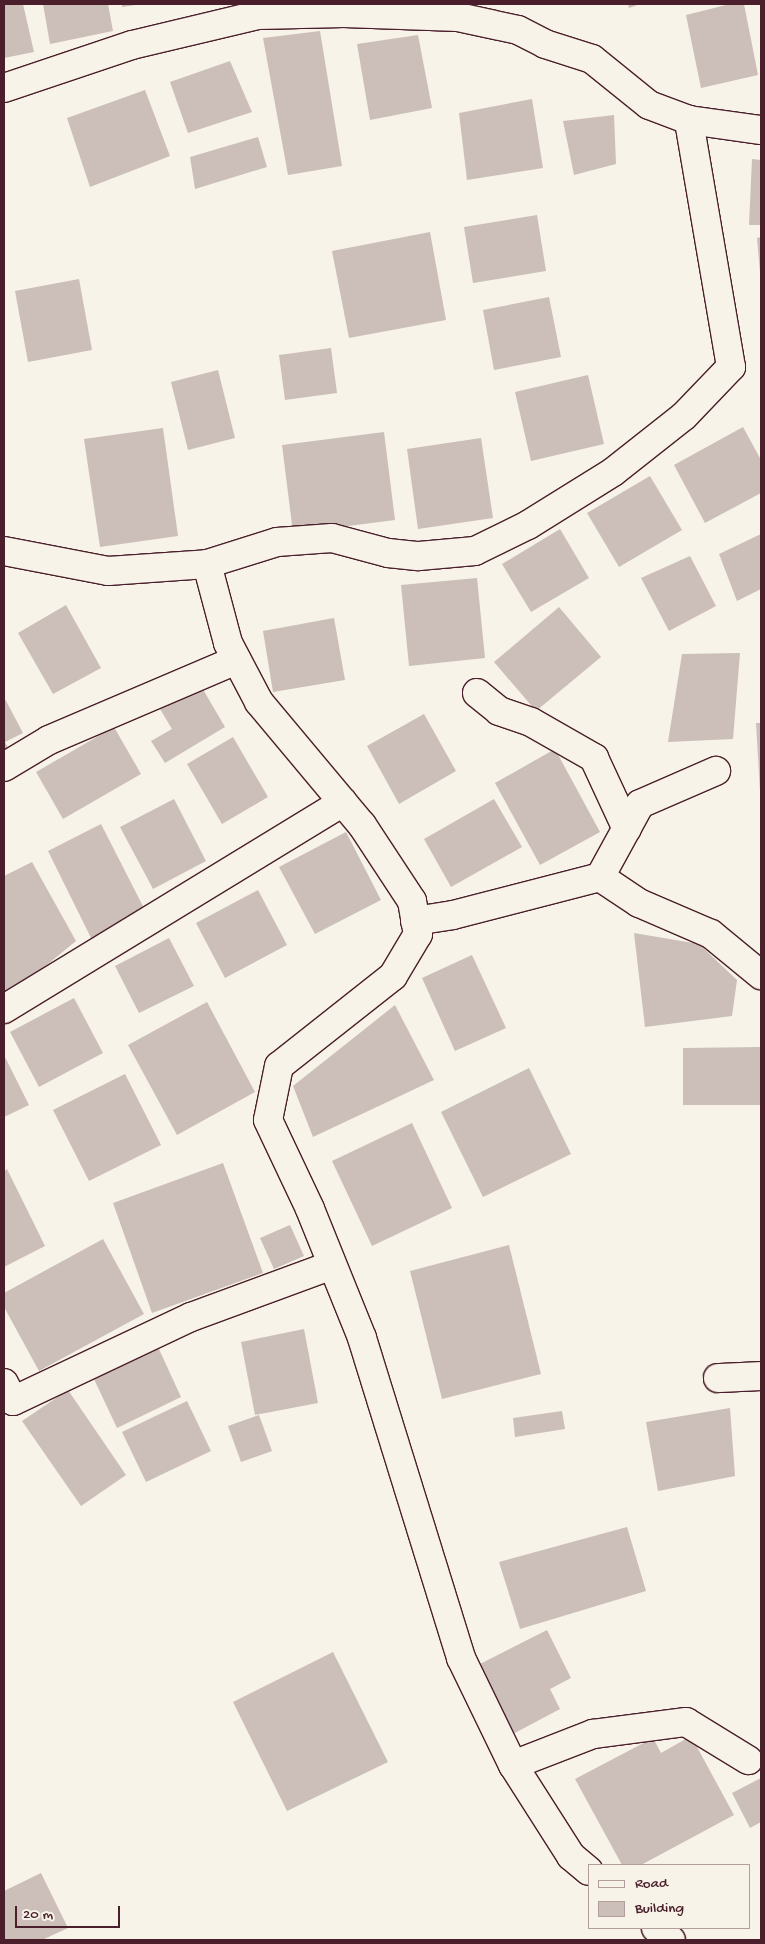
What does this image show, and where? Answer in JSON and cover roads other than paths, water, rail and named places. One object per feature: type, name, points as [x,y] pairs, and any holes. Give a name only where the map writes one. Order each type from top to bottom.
[{"type":"street","points":[[4,88],[132,45],[283,9],[458,17],[518,30],[545,44],[592,59],[649,105],[690,120],[761,130]]},
{"type":"street","points":[[4,551],[108,571],[207,564],[277,542],[332,538],[388,553],[420,556],[475,551],[528,525],[613,472],[684,416],[730,367],[690,120]]},
{"type":"street","points":[[207,564],[228,643],[259,702],[362,825],[412,901],[418,934],[393,976],[280,1066],[268,1120],[362,1338],[461,1658],[513,1765],[571,1856],[588,1871]]},
{"type":"street","points":[[4,766],[48,740],[237,660]]},
{"type":"street","points":[[476,693],[499,711],[531,722],[594,758],[626,830]]},
{"type":"street","points":[[416,921],[453,915],[600,877],[640,804],[716,770]]},
{"type":"street","points":[[4,1010],[342,802]]},
{"type":"street","points":[[600,877],[639,903],[711,934],[761,975]]},
{"type":"street","points":[[4,1383],[13,1401],[191,1317],[332,1265]]},
{"type":"street","points":[[718,1378],[761,1376]]},
{"type":"street","points":[[513,1765],[593,1734],[686,1722],[748,1760]]},
{"type":"street","points":[[657,1929],[671,1940]]}]
